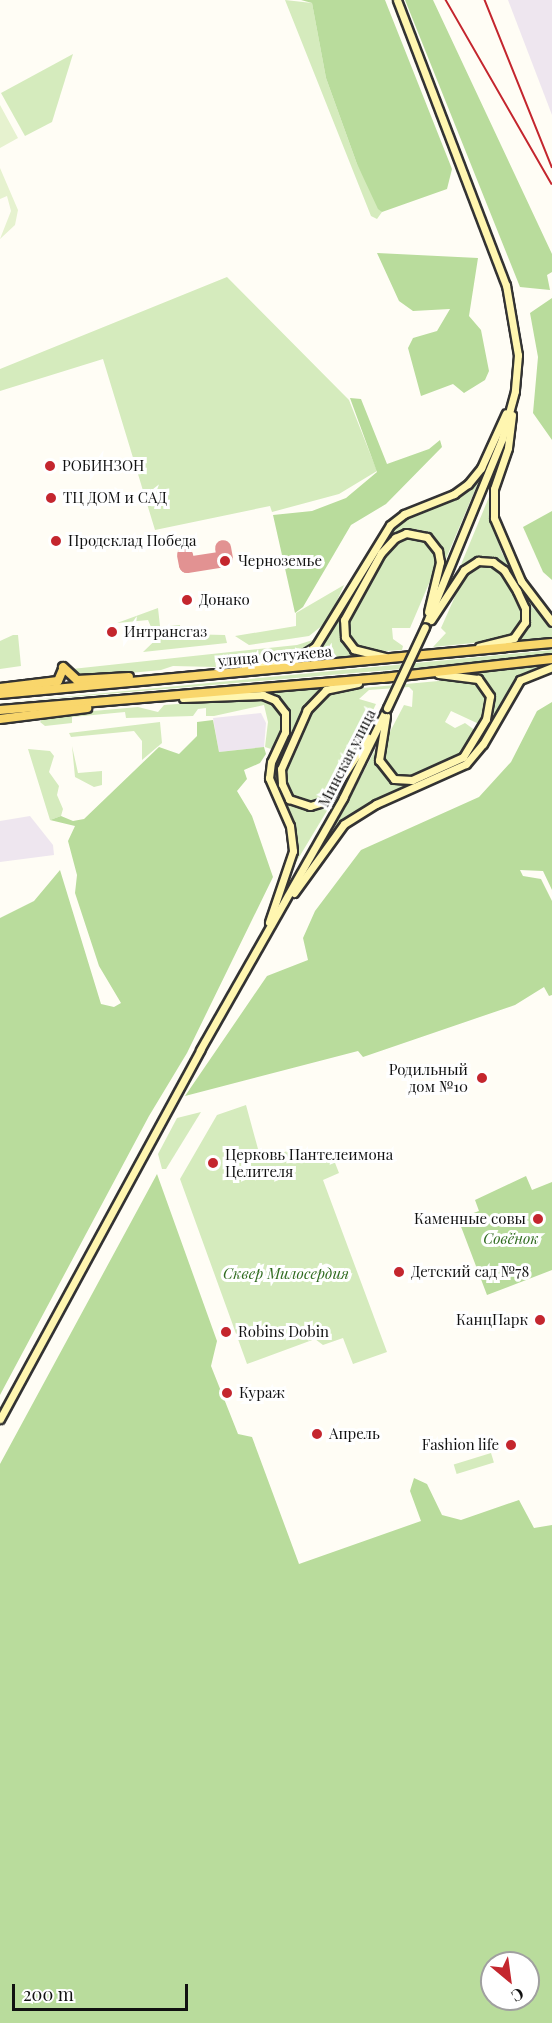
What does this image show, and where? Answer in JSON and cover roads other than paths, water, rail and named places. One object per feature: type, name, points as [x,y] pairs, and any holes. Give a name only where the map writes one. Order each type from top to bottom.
[{"type":"main road","name":"улица Остужева","points":[[0,694],[552,643]]},
{"type":"main road","name":"улица Остужева","points":[[0,710],[154,699],[383,678],[552,659]]},
{"type":"main road","points":[[0,688],[58,681],[63,667],[77,680],[175,677]]},
{"type":"main road","points":[[0,718],[154,699]]},
{"type":"street","name":"Минская улица","points":[[0,1419],[149,1145],[343,798],[425,627],[454,560],[494,464],[515,391],[518,362],[506,285],[397,0]]},
{"type":"street","points":[[515,391],[508,448],[492,499],[494,518],[516,573],[534,603],[552,622]]},
{"type":"street","points":[[175,677],[281,663],[308,653],[323,638],[390,525],[404,514],[454,494],[476,475],[515,391]]},
{"type":"street","points":[[394,658],[354,649],[347,642],[343,625],[348,609],[381,553],[395,538],[406,533],[430,539],[440,556],[425,627]]},
{"type":"street","points":[[425,627],[447,601],[459,576],[478,561],[493,562],[501,567],[522,601],[525,622],[514,638],[437,654]]},
{"type":"street","points":[[272,925],[344,824],[376,804],[466,764],[483,744],[520,680],[552,667]]},
{"type":"street","points":[[387,708],[379,751],[387,775],[412,780],[463,757],[486,719],[490,704],[488,690],[471,676],[423,674]]},
{"type":"street","points":[[383,678],[331,688],[312,701],[281,769],[282,784],[289,799],[310,806],[334,794],[387,708]]},
{"type":"street","points":[[154,699],[257,694],[276,700],[285,713],[285,732],[271,762],[269,778],[290,826],[293,851],[264,938]]},
{"type":"railway","points":[[446,0],[552,184]]},
{"type":"railway","points":[[485,0],[552,167]]},
{"type":"place","name":"РОБИНЗОН","points":[[50,466]]},
{"type":"place","name":"ТЦ ДОМ и САД","points":[[51,498]]},
{"type":"place","name":"Продсклад Победа","points":[[56,541]]},
{"type":"place","name":"Черноземье","points":[[225,561]]},
{"type":"place","name":"Донако","points":[[187,600]]},
{"type":"place","name":"Интрансгаз","points":[[112,632]]},
{"type":"place","name":"Родильный дом №10","points":[[482,1078]]},
{"type":"place","name":"Церковь Пантелеимона Целителя","points":[[213,1163]]},
{"type":"place","name":"Каменные совы","points":[[538,1219]]},
{"type":"place","name":"Детский сад №78","points":[[399,1272]]},
{"type":"place","name":"КанцПарк","points":[[540,1320]]},
{"type":"place","name":"Robins Dobin","points":[[226,1332]]},
{"type":"place","name":"Кураж","points":[[227,1393]]},
{"type":"place","name":"Апрель","points":[[317,1434]]},
{"type":"place","name":"Fashion life","points":[[511,1445]]},
{"type":"park label","name":"Совёнок","points":[[511,1239]]},
{"type":"park label","name":"Сквер Милосердия","points":[[286,1274]]}]
